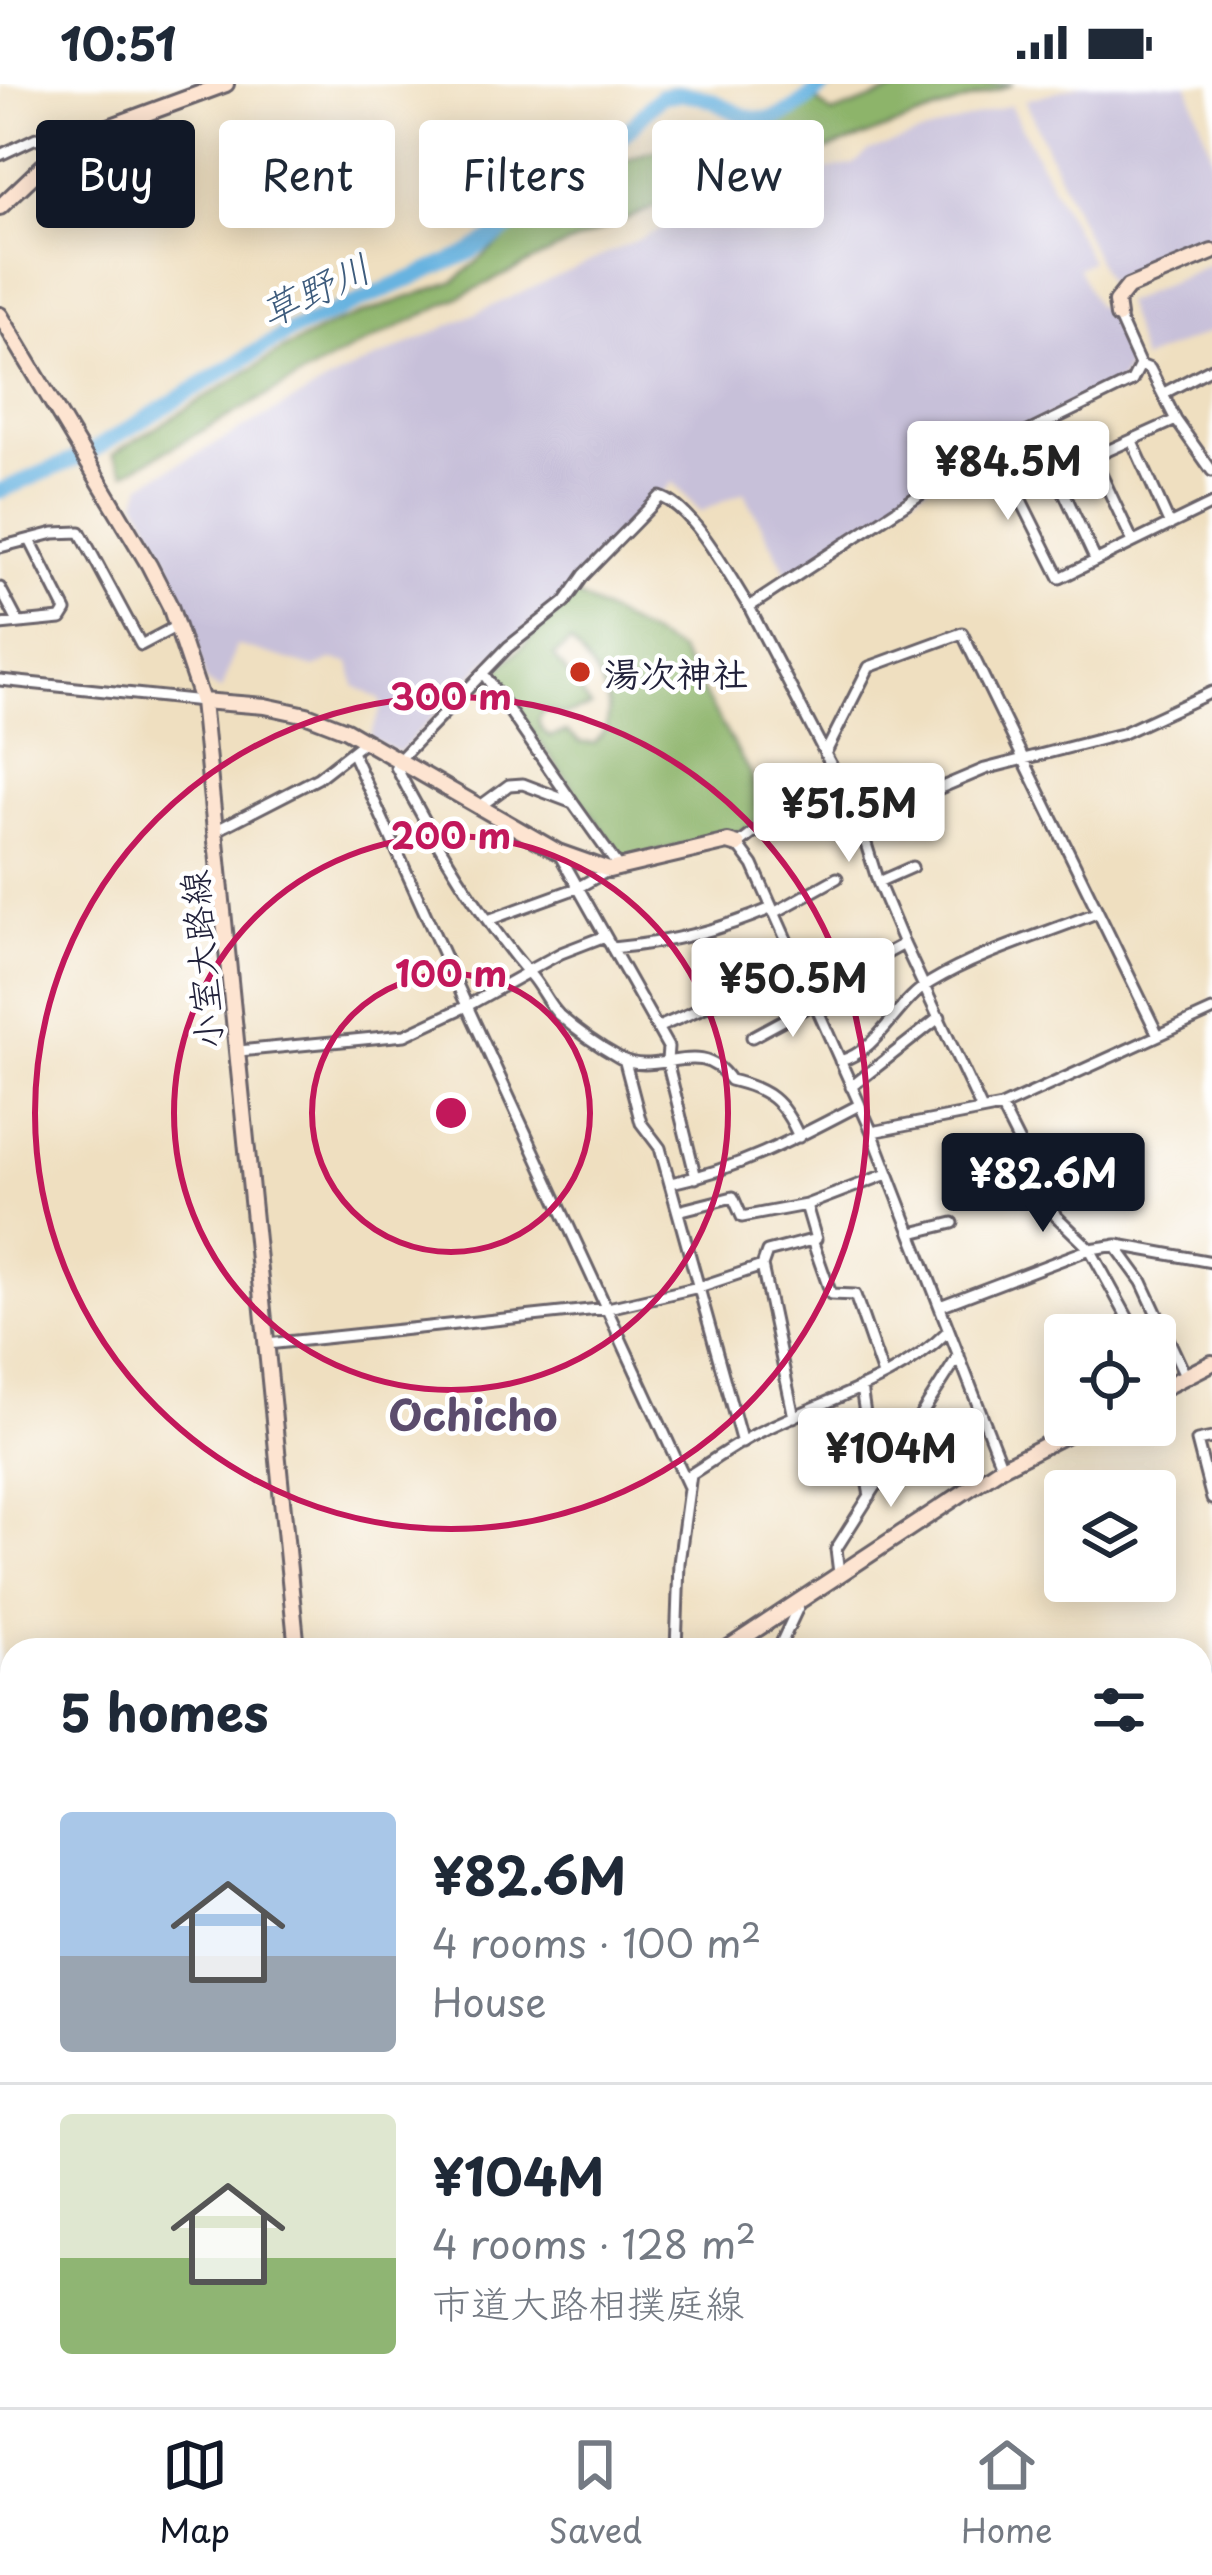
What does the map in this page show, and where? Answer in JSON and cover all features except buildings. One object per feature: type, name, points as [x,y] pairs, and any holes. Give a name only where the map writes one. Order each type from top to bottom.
[{"type":"main road","points":[[125,120],[226,84]]},
{"type":"main road","points":[[0,207],[36,173]]},
{"type":"main road","points":[[1118,316],[1117,302],[1128,287],[1212,252]]},
{"type":"main road","name":"小室大路線","points":[[0,315],[149,565],[178,626],[202,701],[296,1638]]},
{"type":"main road","points":[[202,701],[308,715],[558,852],[615,870],[728,842],[738,845]]},
{"type":"main road","points":[[1176,1379],[1212,1363]]},
{"type":"main road","points":[[745,1638],[1002,1467],[1044,1446]]},
{"type":"street","points":[[0,155],[36,138]]},
{"type":"street","points":[[1118,316],[1140,365],[1150,369],[1176,420],[1212,471]]},
{"type":"street","points":[[749,607],[995,448],[1118,391],[1132,381],[1140,365]]},
{"type":"street","points":[[1164,393],[1212,368]]},
{"type":"street","points":[[1018,491],[1176,420]]},
{"type":"street","points":[[1132,441],[1170,525]]},
{"type":"street","points":[[995,448],[1060,578],[1212,505]]},
{"type":"street","points":[[1093,457],[1132,542]]},
{"type":"street","points":[[1057,475],[1095,560]]},
{"type":"street","points":[[799,1137],[792,1120],[763,1088],[730,1080],[721,1065],[693,1057],[625,1062],[558,1014],[488,920],[396,766],[508,647],[565,602],[584,575],[660,496],[671,500],[706,540],[749,607],[826,752],[857,815],[904,944],[982,1110]]},
{"type":"street","points":[[0,548],[54,532],[80,532],[141,645],[178,626]]},
{"type":"street","points":[[0,625],[61,619],[66,610],[30,541]]},
{"type":"street","points":[[0,588],[18,622]]},
{"type":"street","points":[[826,752],[869,667],[962,633],[1158,1036]]},
{"type":"street","points":[[483,673],[615,870],[488,920]]},
{"type":"street","points":[[0,680],[202,701]]},
{"type":"street","points":[[1002,1467],[872,1132],[753,865],[738,845],[756,830],[773,824],[857,815],[985,770],[1120,734],[1212,692]]},
{"type":"street","points":[[217,830],[317,778],[364,742]]},
{"type":"street","points":[[352,754],[688,1485]]},
{"type":"street","points":[[479,807],[509,785],[523,784],[573,802]]},
{"type":"street","points":[[558,852],[668,1047],[696,1178]]},
{"type":"street","points":[[878,882],[911,867]]},
{"type":"street","points":[[612,948],[669,943],[731,926],[838,878]]},
{"type":"street","points":[[840,1061],[872,1042],[925,985],[1096,913]]},
{"type":"street","points":[[238,1051],[404,1035],[467,1006],[561,952],[605,936]]},
{"type":"street","points":[[752,1037],[904,944]]},
{"type":"street","points":[[659,1027],[797,968]]},
{"type":"street","points":[[872,1132],[1001,1107],[1212,1010]]},
{"type":"street","points":[[851,1087],[940,1017]]},
{"type":"street","points":[[625,1062],[641,1123],[660,1148],[742,1443]]},
{"type":"street","points":[[670,1183],[772,1151],[859,1105]]},
{"type":"street","points":[[1001,1107],[1056,1216],[1090,1250],[1125,1314]]},
{"type":"street","points":[[678,1211],[733,1197],[742,1216],[806,1205],[887,1174]]},
{"type":"street","points":[[794,1417],[762,1266],[767,1252],[816,1239],[806,1205]]},
{"type":"street","points":[[911,1233],[952,1223]]},
{"type":"street","points":[[812,1240],[831,1294],[855,1294],[883,1375]]},
{"type":"street","points":[[1114,1245],[1142,1282],[1186,1376]]},
{"type":"street","points":[[940,1306],[1114,1245],[1212,1262]]},
{"type":"street","points":[[267,1344],[608,1308],[699,1287],[762,1266]]},
{"type":"street","points":[[676,1638],[691,1474],[742,1443],[883,1375],[948,1331]]},
{"type":"street","points":[[838,1574],[836,1550],[959,1355]]},
{"type":"street","points":[[861,1387],[866,1421],[858,1432],[870,1496]]},
{"type":"street","points":[[1212,1438],[1197,1441],[1212,1498]]},
{"type":"street","points":[[784,1638],[800,1604]]},
{"type":"shaded area","points":[[1083,84],[1188,84],[1212,157],[1212,239],[1107,283],[1025,100]]},
{"type":"shaded area","points":[[1010,105],[1091,261],[1078,268],[1096,306],[1106,309],[1129,355],[1129,366],[1119,382],[992,444],[789,577],[744,492],[700,512],[673,482],[580,575],[563,599],[481,667],[399,753],[369,737],[381,700],[355,686],[350,663],[331,660],[315,668],[236,645],[222,691],[205,681],[194,631],[166,556],[137,500],[142,484],[345,373],[663,228],[824,228],[824,170],[854,164],[869,151]]},
{"type":"shaded area","points":[[1212,263],[1212,331],[1142,360],[1124,303]]},
{"type":"green space","points":[[899,84],[1013,84],[824,151],[824,120],[770,120],[769,113],[815,99],[832,114],[898,90]]},
{"type":"green space","points":[[652,152],[652,208],[628,218],[628,160]]},
{"type":"green space","points":[[516,228],[606,228],[345,353],[125,473],[113,454],[331,325],[455,281]]},
{"type":"green space","points":[[575,595],[679,651],[752,777],[760,818],[742,831],[625,860],[492,676]],"holes":[[[570,642],[597,677],[608,703],[604,730],[595,743],[581,743],[567,732],[550,737],[538,720],[543,710],[563,715],[591,707],[554,656]]]},
{"type":"waterway","name":"草野川","points":[[0,491],[85,455],[289,332],[467,254],[570,190],[661,96],[699,96],[763,120],[791,111],[826,84]]},
{"type":"place","name":"湯次神社","points":[[580,672]]},
{"type":"district","name":"Ochicho","points":[[473,1413]]}]
